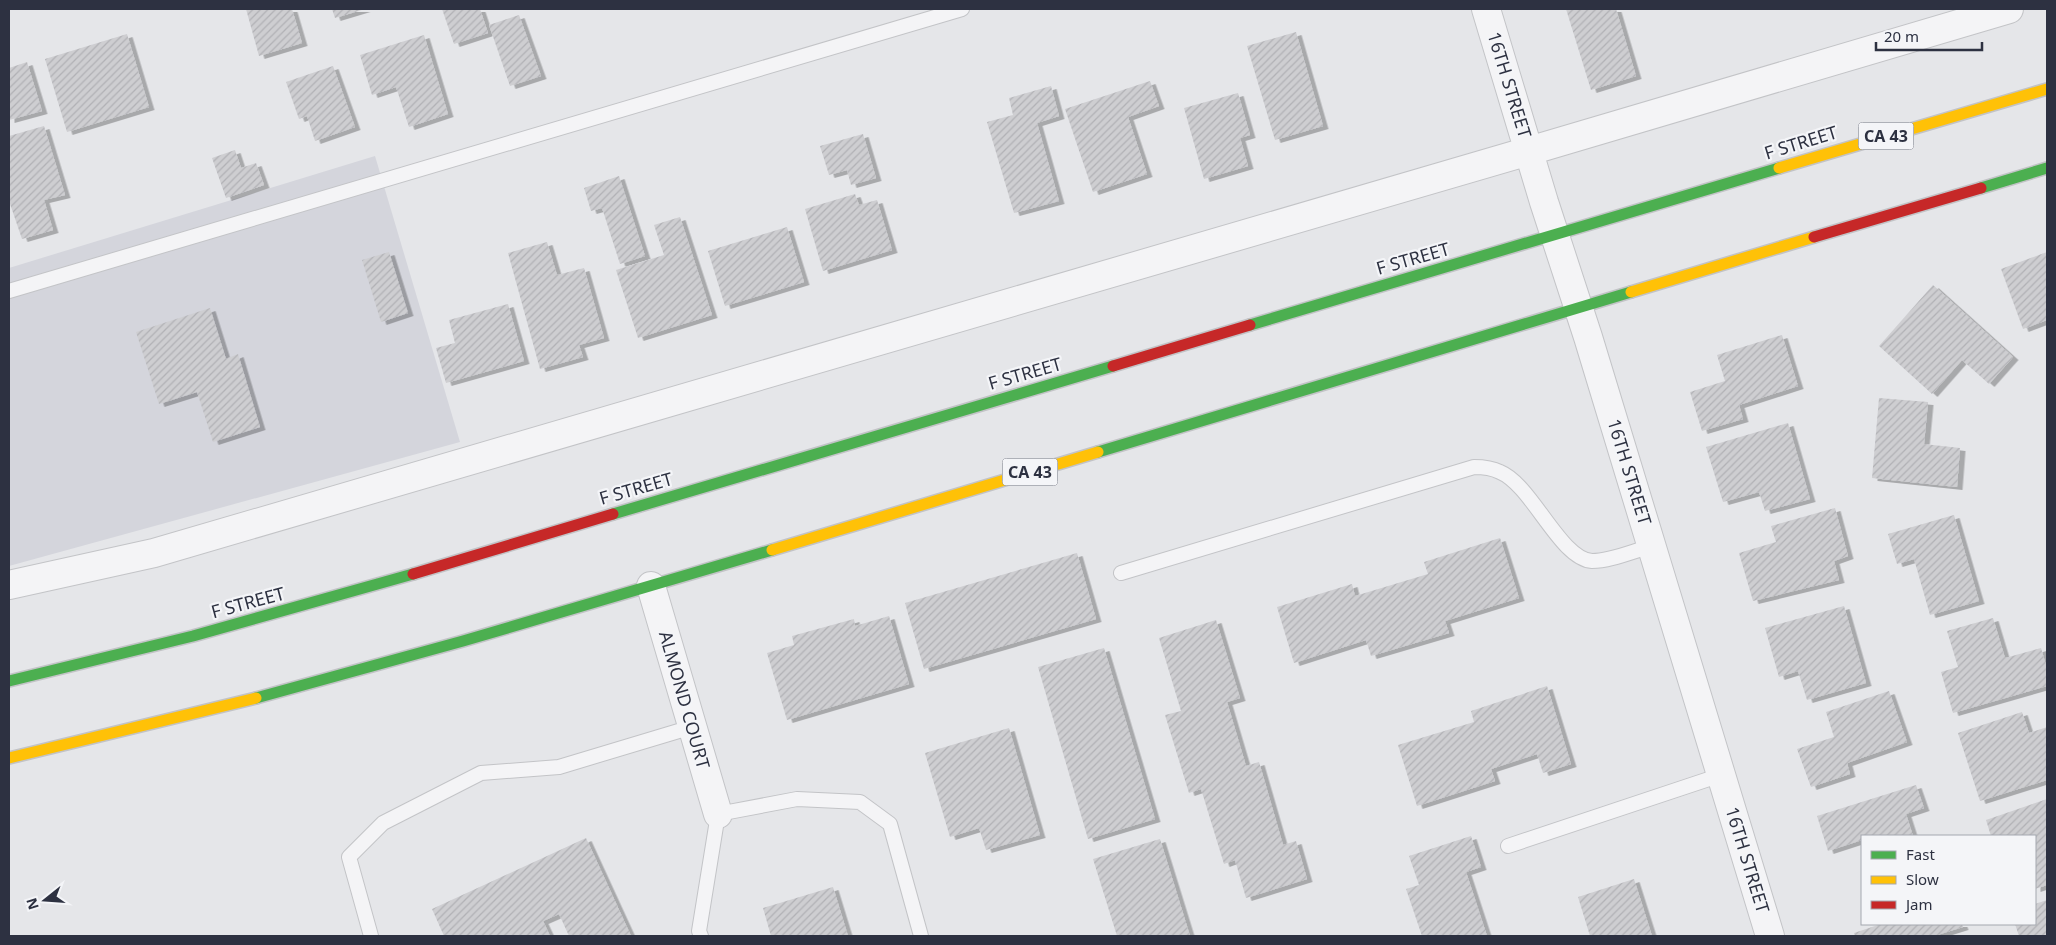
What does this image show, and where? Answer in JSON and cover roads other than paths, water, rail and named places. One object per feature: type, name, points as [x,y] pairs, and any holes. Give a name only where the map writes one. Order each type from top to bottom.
[{"type":"main road","name":"F STREET","points":[[9,681],[234,625],[363,590],[497,548],[2047,88]]},
{"type":"main road","name":"CA 43","points":[[9,758],[73,744],[276,692],[651,586],[2047,168]]},
{"type":"street","name":"16TH STREET","points":[[1486,9],[1770,936]]},
{"type":"street","points":[[9,585],[154,553],[2008,9]]},
{"type":"street","name":"ALMOND COURT","points":[[651,586],[718,814]]},
{"type":"lane","points":[[9,291],[962,9]]},
{"type":"lane","points":[[1120,573],[1474,467],[1487,467],[1502,472],[1516,484],[1569,549],[1580,557],[1591,561],[1603,560],[1652,546]]},
{"type":"lane","points":[[371,936],[349,856],[383,823],[481,773],[559,767],[692,727]]},
{"type":"lane","points":[[1508,846],[1721,775]]},
{"type":"lane","points":[[701,936],[699,931],[718,814],[797,799],[860,802],[890,824],[921,936]]}]
